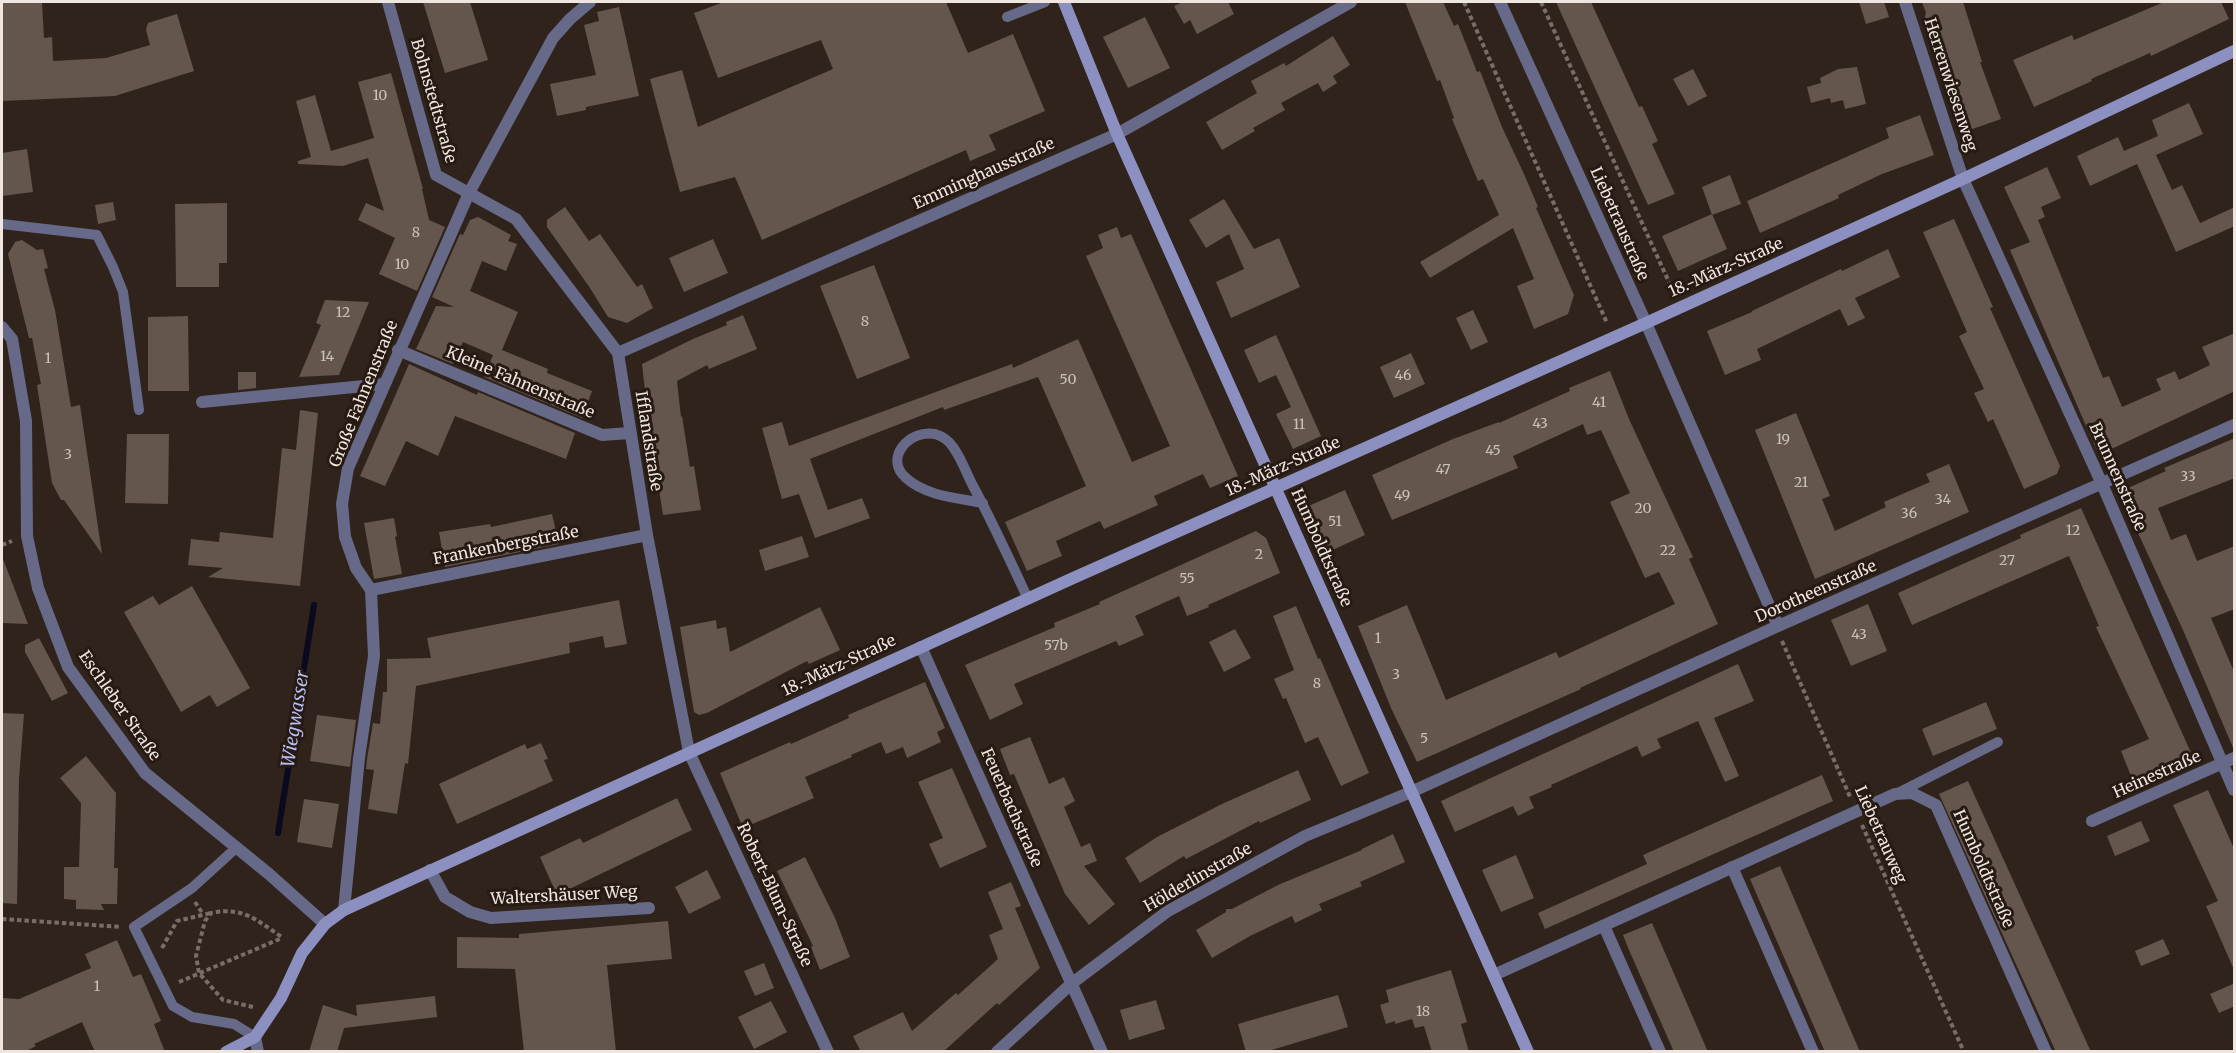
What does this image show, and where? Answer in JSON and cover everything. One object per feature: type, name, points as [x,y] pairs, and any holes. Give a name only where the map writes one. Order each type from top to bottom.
[{"type":"street","name":"Bohnstedtstraße","points":[[387,2],[436,175],[469,193]]},
{"type":"street","name":"Große Fahnenstraße","points":[[371,590],[356,568],[345,537],[342,504],[348,468],[469,193],[553,38],[590,2]]},
{"type":"street","name":"Humboldtstraße","points":[[1064,2],[1117,134],[1528,1052]]},
{"type":"street","name":"Emminghausstraße","points":[[618,353],[1117,134],[1351,2]]},
{"type":"street","name":"Liebetraustraße","points":[[1500,2],[1646,323],[1778,626]]},
{"type":"street","name":"Herrenwiesenweg","points":[[1905,2],[1963,179]]},
{"type":"street","name":"18.-März-Straße","points":[[255,1036],[281,998],[302,953],[325,924],[344,910],[1028,598],[1613,338],[1963,179],[2235,51]]},
{"type":"street","name":"Brunnenstraße","points":[[1963,179],[2229,761],[2235,790]]},
{"type":"street","name":"Ifflandstraße","points":[[469,193],[516,219],[618,353],[647,535],[690,752]]},
{"type":"street","name":"Eschleber Straße","points":[[2,327],[12,339],[26,421],[27,536],[38,588],[68,667],[145,773],[325,924]]},
{"type":"street","name":"Kleine Fahnenstraße","points":[[398,350],[602,435],[630,433]]},
{"type":"street","points":[[202,402],[384,384]]},
{"type":"street","name":"Dorotheenstraße","points":[[1411,792],[1778,626],[2235,425]]},
{"type":"street","name":"Frankenbergstraße","points":[[371,590],[647,535]]},
{"type":"street","points":[[344,910],[360,758],[374,656],[371,590]]},
{"type":"street","name":"Feuerbachstraße","points":[[921,647],[1102,1052]]},
{"type":"street","name":"Robert-Blum-Straße","points":[[690,752],[828,1052]]},
{"type":"street","name":"Heinestraße","points":[[2092,821],[2229,761]]},
{"type":"street","name":"Hölderlinstraße","points":[[997,1052],[1071,984],[1168,911],[1305,837],[1411,792]]},
{"type":"street","name":"Humboldtstraße","points":[[1895,794],[1912,794],[1936,805],[2046,1052]]},
{"type":"street","points":[[1494,975],[1895,794]]},
{"type":"street","points":[[1732,867],[1812,1052]]},
{"type":"street","name":"Waltershäuser Weg","points":[[430,870],[445,897],[470,912],[491,918],[649,908]]},
{"type":"street","points":[[1605,926],[1660,1052]]},
{"type":"street","points":[[226,1052],[255,1036],[258,1052]]},
{"type":"lane","points":[[1007,17],[1046,2]]},
{"type":"lane","points":[[2,224],[97,235],[123,292],[139,410]]},
{"type":"lane","points":[[983,503],[928,491],[914,484],[903,476],[898,464],[900,449],[909,439],[925,432],[941,435],[953,446],[983,503],[1028,598]]},
{"type":"lane","points":[[1895,794],[1998,742]]},
{"type":"lane","points":[[236,848],[192,888],[134,927],[173,1006],[192,1017],[234,1024],[255,1036]]},
{"type":"path","points":[[1464,2],[1613,338]]},
{"type":"path","points":[[1541,2],[1681,307]]},
{"type":"path","name":"Liebetrauweg","points":[[1778,626],[1783,647],[1964,1052]]},
{"type":"path","points":[[156,972],[163,942],[177,921],[196,915],[228,910],[253,916],[282,938],[164,988]]},
{"type":"path","points":[[211,913],[205,921],[196,956],[199,974],[223,1000],[253,1008]]},
{"type":"path","points":[[2,920],[134,927]]},
{"type":"building","points":[[2,2],[42,2],[44,38],[52,37],[53,61],[106,58],[150,45],[146,30],[148,23],[177,14],[194,71],[115,96],[2,101]]},
{"type":"building","points":[[423,2],[470,2],[488,60],[445,73]]},
{"type":"building","points":[[724,2],[946,2],[968,53],[1013,34],[1045,111],[989,135],[996,150],[970,161],[966,150],[762,240],[735,177],[680,192],[650,79],[682,70],[698,127],[833,69],[821,40],[718,78],[694,13]]},
{"type":"building","points":[[1183,2],[1228,2],[1234,14],[1197,34],[1190,20],[1184,24],[1174,6]]},
{"type":"building","points":[[1405,2],[1443,2],[1454,26],[1458,24],[1574,295],[1568,314],[1534,329],[1517,286],[1534,279],[1513,228],[1430,278],[1420,262],[1499,215],[1483,179],[1478,181],[1452,119],[1454,118],[1440,80],[1437,81]]},
{"type":"building","points":[[1556,2],[1591,2],[1639,107],[1642,106],[1658,141],[1652,144],[1675,194],[1648,205]]},
{"type":"building","points":[[1859,2],[1884,2],[1889,17],[1866,24]]},
{"type":"building","points":[[1922,2],[1963,2],[1982,62],[1980,62],[2001,119],[1964,132],[1931,42],[1937,40],[1924,19],[1926,13]]},
{"type":"building","points":[[2164,2],[2221,2],[2229,19],[2151,56],[2150,53],[2091,79],[2092,81],[2034,107],[2013,60],[2072,35],[2074,40]]},
{"type":"building","points":[[619,7],[639,96],[586,107],[586,110],[557,116],[550,84],[596,75],[584,25],[599,21],[597,12]]},
{"type":"building","points":[[1145,17],[1170,68],[1128,88],[1103,37]]},
{"type":"building","points":[[1333,36],[1350,65],[1333,76],[1337,83],[1323,92],[1318,83],[1281,103],[1285,110],[1253,128],[1255,131],[1222,150],[1206,122],[1257,93],[1251,81],[1284,63],[1286,66]]},
{"type":"building","points":[[1857,67],[1866,104],[1845,109],[1843,100],[1831,103],[1830,98],[1811,103],[1807,87],[1821,83],[1820,78],[1838,69]]},
{"type":"building","points":[[1693,69],[1707,96],[1688,106],[1673,79]]},
{"type":"building","points":[[391,73],[423,189],[429,220],[445,227],[417,291],[379,274],[395,238],[358,220],[366,203],[384,211],[368,158],[343,166],[298,164],[298,161],[311,157],[296,101],[315,95],[331,151],[374,138],[358,82]]},
{"type":"building","points":[[2189,103],[2203,134],[2156,155],[2172,190],[2182,185],[2200,223],[2235,207],[2235,226],[2176,252],[2137,164],[2090,186],[2077,156],[2118,137],[2124,151],[2158,136],[2152,120]]},
{"type":"building","points":[[1920,115],[1934,155],[1882,174],[1838,195],[1839,198],[1760,233],[1747,201],[1889,138],[1886,128]]},
{"type":"building","points":[[27,149],[33,192],[2,196],[2,153]]},
{"type":"building","points":[[2047,167],[2061,198],[2041,207],[2045,217],[2038,220],[2103,378],[2109,376],[2122,407],[2161,390],[2156,379],[2175,371],[2179,380],[2210,365],[2202,347],[2235,333],[2235,391],[2105,452],[2096,449],[2010,250],[2030,242],[2004,187]]},
{"type":"building","points":[[1730,175],[1741,204],[1712,215],[1702,187]]},
{"type":"building","points":[[1224,199],[1254,249],[1279,238],[1300,287],[1231,318],[1216,282],[1244,269],[1229,234],[1206,248],[1189,220]]},
{"type":"building","points":[[113,202],[116,220],[98,224],[95,205]]},
{"type":"building","points":[[227,203],[227,263],[219,263],[219,287],[176,287],[175,204]]},
{"type":"building","points":[[565,207],[589,241],[600,234],[637,287],[642,284],[653,308],[627,323],[608,317],[547,227],[547,220]]},
{"type":"building","points":[[1712,214],[1727,249],[1678,271],[1662,236]]},
{"type":"building","points":[[478,217],[511,235],[508,241],[517,244],[506,271],[482,261],[470,291],[518,312],[502,350],[548,369],[547,373],[592,391],[582,418],[484,377],[493,355],[463,342],[453,364],[416,349],[436,306],[454,307],[432,297],[460,234],[463,235],[470,220]]},
{"type":"building","points":[[1954,219],[1993,307],[1990,308],[2060,466],[2057,474],[2024,489],[1993,419],[1988,422],[1974,393],[1984,389],[1959,336],[1967,332],[1923,232]]},
{"type":"building","points":[[1117,227],[1121,238],[1131,234],[1238,476],[1210,488],[1203,474],[1154,496],[1158,505],[1104,529],[1100,521],[1056,541],[1062,556],[1027,571],[1005,522],[1086,486],[1038,377],[944,410],[943,407],[810,459],[828,510],[862,498],[870,518],[815,538],[799,494],[782,499],[762,428],[782,422],[789,446],[1012,364],[1013,368],[1078,339],[1132,462],[1170,446],[1086,256],[1103,248],[1098,235]]},
{"type":"building","points":[[713,239],[728,273],[684,292],[669,258]]},
{"type":"building","points":[[22,240],[37,250],[43,249],[48,268],[44,269],[55,310],[71,407],[80,405],[102,554],[64,500],[61,500],[52,483],[37,385],[41,384],[32,338],[29,338],[8,254],[15,242]]},
{"type":"building","points":[[1888,249],[1900,277],[1855,298],[1865,318],[1848,326],[1840,309],[1757,349],[1761,360],[1725,375],[1707,331]]},
{"type":"building","points":[[874,265],[910,358],[857,379],[820,286]]},
{"type":"building","points":[[325,300],[369,302],[339,375],[299,377],[321,325],[316,323]]},
{"type":"building","points":[[1473,310],[1488,342],[1471,350],[1456,318]]},
{"type":"building","points":[[743,315],[757,349],[709,369],[707,365],[677,381],[690,467],[694,466],[701,510],[663,515],[642,364],[727,325],[726,322]]},
{"type":"building","points":[[188,316],[189,391],[148,391],[148,317]]},
{"type":"building","points":[[1276,335],[1321,436],[1293,449],[1276,414],[1291,407],[1276,375],[1259,383],[1244,350]]},
{"type":"building","points":[[1411,353],[1425,384],[1394,398],[1380,367]]},
{"type":"building","points":[[409,364],[477,395],[478,392],[575,433],[566,459],[455,416],[438,456],[406,441],[385,486],[360,476]]},
{"type":"building","points":[[1610,371],[1629,419],[1693,557],[1689,559],[1718,624],[1581,689],[1417,762],[1391,708],[1358,626],[1407,605],[1446,700],[1556,652],[1559,658],[1675,604],[1659,572],[1645,578],[1610,502],[1630,493],[1601,430],[1587,435],[1583,424],[1513,456],[1518,468],[1392,520],[1372,475],[1453,439],[1499,423],[1570,391],[1569,388]]},
{"type":"building","points":[[238,372],[256,372],[256,388],[238,390]]},
{"type":"building","points":[[300,410],[318,413],[300,586],[208,577],[223,568],[188,565],[191,539],[219,542],[220,532],[273,538],[282,448],[296,450]]},
{"type":"building","points":[[1796,413],[1830,496],[1822,499],[1835,531],[1886,507],[1884,502],[1930,482],[1926,474],[1949,464],[1969,512],[1815,579],[1755,430]]},
{"type":"building","points":[[127,434],[169,434],[168,504],[125,503]]},
{"type":"building","points":[[2235,438],[2235,478],[2158,508],[2171,540],[2186,534],[2197,561],[2235,546],[2235,609],[2211,618],[2235,674],[2234,750],[2183,630],[2119,492],[2166,471],[2164,468]]},
{"type":"building","points":[[1345,490],[1365,535],[1324,554],[1304,508]]},
{"type":"building","points":[[2081,508],[2192,755],[2133,781],[2121,751],[2149,739],[2096,627],[2099,626],[2069,556],[1912,625],[1898,593],[2021,538],[2020,535]]},
{"type":"building","points":[[552,514],[559,544],[445,567],[439,532],[490,524],[491,527]]},
{"type":"building","points":[[394,518],[402,574],[374,579],[364,523]]},
{"type":"building","points":[[1256,531],[1266,538],[1280,573],[1187,616],[1179,596],[1135,616],[1144,635],[1119,646],[1116,641],[1014,684],[1023,704],[990,720],[965,665],[1055,627],[1054,623]]},
{"type":"building","points":[[802,536],[809,557],[765,571],[759,550]]},
{"type":"building","points":[[3,559],[28,624],[2,623]]},
{"type":"building","points":[[192,586],[250,688],[217,707],[210,695],[181,712],[124,612],[153,596],[159,605]]},
{"type":"building","points":[[619,600],[627,644],[605,648],[603,636],[569,643],[570,653],[416,686],[408,764],[405,763],[397,814],[368,809],[374,770],[366,769],[367,759],[373,723],[380,724],[383,692],[387,692],[387,659],[431,658],[427,638]]},
{"type":"building","points":[[1868,604],[1887,651],[1851,666],[1831,620]]},
{"type":"building","points":[[1296,606],[1369,773],[1341,786],[1318,737],[1305,743],[1286,698],[1283,699],[1274,679],[1294,670],[1273,616]]},
{"type":"building","points":[[820,607],[840,650],[809,664],[807,661],[707,713],[699,715],[694,712],[680,627],[716,620],[717,629],[726,627],[730,652]]},
{"type":"building","points":[[1235,629],[1251,658],[1224,672],[1209,642]]},
{"type":"building","points":[[39,638],[68,693],[52,701],[25,652],[25,645]]},
{"type":"building","points":[[1738,664],[1754,701],[1714,718],[1739,776],[1725,782],[1698,721],[1657,739],[1661,748],[1642,757],[1637,746],[1551,785],[1552,787],[1529,797],[1534,808],[1518,816],[1513,806],[1455,832],[1441,801]]},
{"type":"building","points":[[925,682],[945,728],[937,732],[941,742],[907,758],[903,747],[886,754],[881,742],[851,755],[852,757],[805,777],[814,798],[743,828],[720,773],[790,742],[791,744],[849,718],[848,715]]},
{"type":"building","points":[[1986,702],[1997,729],[1933,756],[1922,729]]},
{"type":"building","points":[[2,713],[24,714],[19,779],[17,904],[2,903]]},
{"type":"building","points":[[317,715],[356,720],[350,767],[310,761]]},
{"type":"building","points":[[1030,737],[1049,784],[1064,777],[1075,801],[1064,807],[1081,847],[1090,843],[1097,861],[1084,866],[1115,904],[1089,925],[1065,894],[1014,774],[1010,775],[1000,749]]},
{"type":"building","points":[[541,743],[548,759],[544,760],[553,781],[457,824],[439,784],[525,744],[527,749]]},
{"type":"building","points":[[86,756],[116,793],[114,868],[118,868],[117,904],[101,904],[104,910],[76,909],[76,900],[64,899],[64,867],[79,867],[81,803],[60,778]]},
{"type":"building","points":[[952,768],[987,847],[940,868],[929,844],[943,838],[918,782]]},
{"type":"building","points":[[1298,770],[1311,800],[1260,823],[1259,821],[1186,859],[1184,856],[1140,883],[1125,858],[1157,837],[1222,804]]},
{"type":"building","points":[[1822,775],[1833,801],[1545,929],[1538,913],[1647,864],[1643,855]]},
{"type":"building","points":[[1968,781],[2091,1052],[2056,1052],[2014,960],[1939,794]]},
{"type":"building","points":[[2208,790],[2235,851],[2235,972],[2206,906],[2218,901],[2173,805]]},
{"type":"building","points":[[677,798],[692,830],[557,895],[540,857],[580,838],[583,843]]},
{"type":"building","points":[[304,799],[339,804],[332,848],[297,842]]},
{"type":"building","points":[[2141,821],[2150,841],[2115,856],[2107,836]]},
{"type":"building","points":[[1393,834],[1405,862],[1360,882],[1362,886],[1319,904],[1322,910],[1295,923],[1292,916],[1250,936],[1212,958],[1196,930],[1226,912],[1226,909],[1232,909],[1278,885],[1362,850]]},
{"type":"building","points":[[1516,855],[1534,898],[1501,912],[1482,870]]},
{"type":"building","points":[[805,857],[835,918],[850,957],[820,970],[811,947],[813,946],[777,871]]},
{"type":"building","points":[[1780,866],[1860,1052],[1825,1052],[1750,879]]},
{"type":"building","points":[[707,870],[721,898],[689,914],[675,887]]},
{"type":"building","points":[[1011,882],[1021,906],[1015,908],[1040,968],[943,1052],[861,1052],[853,1036],[903,1012],[912,1031],[956,993],[958,995],[998,959],[989,935],[1003,929],[988,892]]},
{"type":"building","points":[[668,921],[672,959],[607,965],[616,1052],[524,1052],[515,969],[457,968],[457,937],[519,938],[519,934]]},
{"type":"building","points":[[1652,923],[1708,1052],[1674,1052],[1629,950],[1623,935]]},
{"type":"building","points":[[2163,939],[2170,954],[2141,966],[2135,951]]},
{"type":"building","points":[[117,940],[133,977],[141,974],[161,1021],[154,1024],[165,1052],[95,1052],[82,1022],[34,1044],[36,1046],[24,1052],[2,1052],[2,998],[19,999],[91,968],[85,954]]},
{"type":"building","points":[[764,963],[774,988],[755,996],[744,971]]},
{"type":"building","points":[[1451,970],[1467,1022],[1461,1024],[1469,1052],[1432,1052],[1424,1026],[1415,1028],[1412,1019],[1386,1024],[1380,1005],[1389,1002],[1386,990]]},
{"type":"building","points":[[2235,983],[2235,1006],[2219,1013],[2210,994]]},
{"type":"building","points":[[1338,995],[1348,1027],[1265,1052],[1246,1052],[1238,1024]]},
{"type":"building","points":[[435,996],[437,1017],[344,1028],[337,1052],[309,1052],[323,1005],[357,1016],[356,1005]]},
{"type":"building","points":[[1156,1000],[1165,1029],[1129,1040],[1120,1010]]},
{"type":"building","points":[[771,1001],[787,1032],[754,1049],[738,1017]]},
{"type":"waterway","name":"Wiegwasser","points":[[278,833],[314,605]]}]
